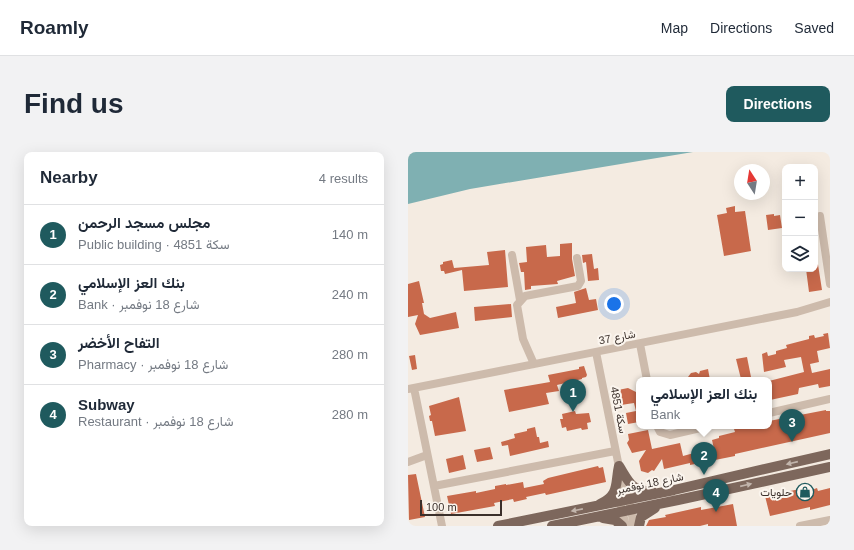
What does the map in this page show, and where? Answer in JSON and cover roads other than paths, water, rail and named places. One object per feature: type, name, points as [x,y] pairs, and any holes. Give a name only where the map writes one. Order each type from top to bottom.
[{"type":"main road","name":"شارع 18 نوفمبر","points":[[555,526],[581,520],[674,490],[830,454]]},
{"type":"main road","name":"شارع 18 نوفمبر","points":[[498,526],[592,507],[626,506],[678,500],[830,467]]},
{"type":"main road","points":[[619,469],[629,484],[635,489],[644,492],[674,490]]},
{"type":"main road","points":[[592,507],[605,501],[617,487],[619,469]]},
{"type":"main road","points":[[639,526],[642,517],[651,510],[678,500]]},
{"type":"main road","points":[[581,520],[609,518],[619,522],[622,526]]},
{"type":"street","points":[[820,216],[830,284]]},
{"type":"street","points":[[512,254],[520,300]]},
{"type":"street","points":[[534,364],[523,339],[516,310],[517,305],[525,296],[578,286],[581,281],[576,258]]},
{"type":"street","name":"شارع 37","points":[[411,389],[797,312],[830,302]]},
{"type":"street","points":[[640,344],[646,377]]},
{"type":"street","name":"سكة 4851","points":[[596,352],[626,506],[626,526]]},
{"type":"street","points":[[411,389],[442,526]]},
{"type":"street","points":[[772,412],[830,399]]},
{"type":"street","points":[[658,429],[660,432],[670,434],[694,429]]},
{"type":"street","points":[[434,486],[615,451]]},
{"type":"street","points":[[408,462],[427,455]]},
{"type":"street","name":"سكة 4851","points":[[626,506],[634,526]]},
{"type":"street","points":[[800,526],[830,520]]},
{"type":"water","points":[[408,152],[693,152],[470,189],[408,204]]},
{"type":"place","name":"مجلس مسجد الرحمن","points":[[573,412]]},
{"type":"place","name":"التفاح الأخضر","points":[[792,442]]},
{"type":"place","name":"بنك العز الإسلامي","points":[[704,475]]},
{"type":"place","name":"حلويات","points":[[805,492]]},
{"type":"place","name":"Subway","points":[[716,512]]}]
